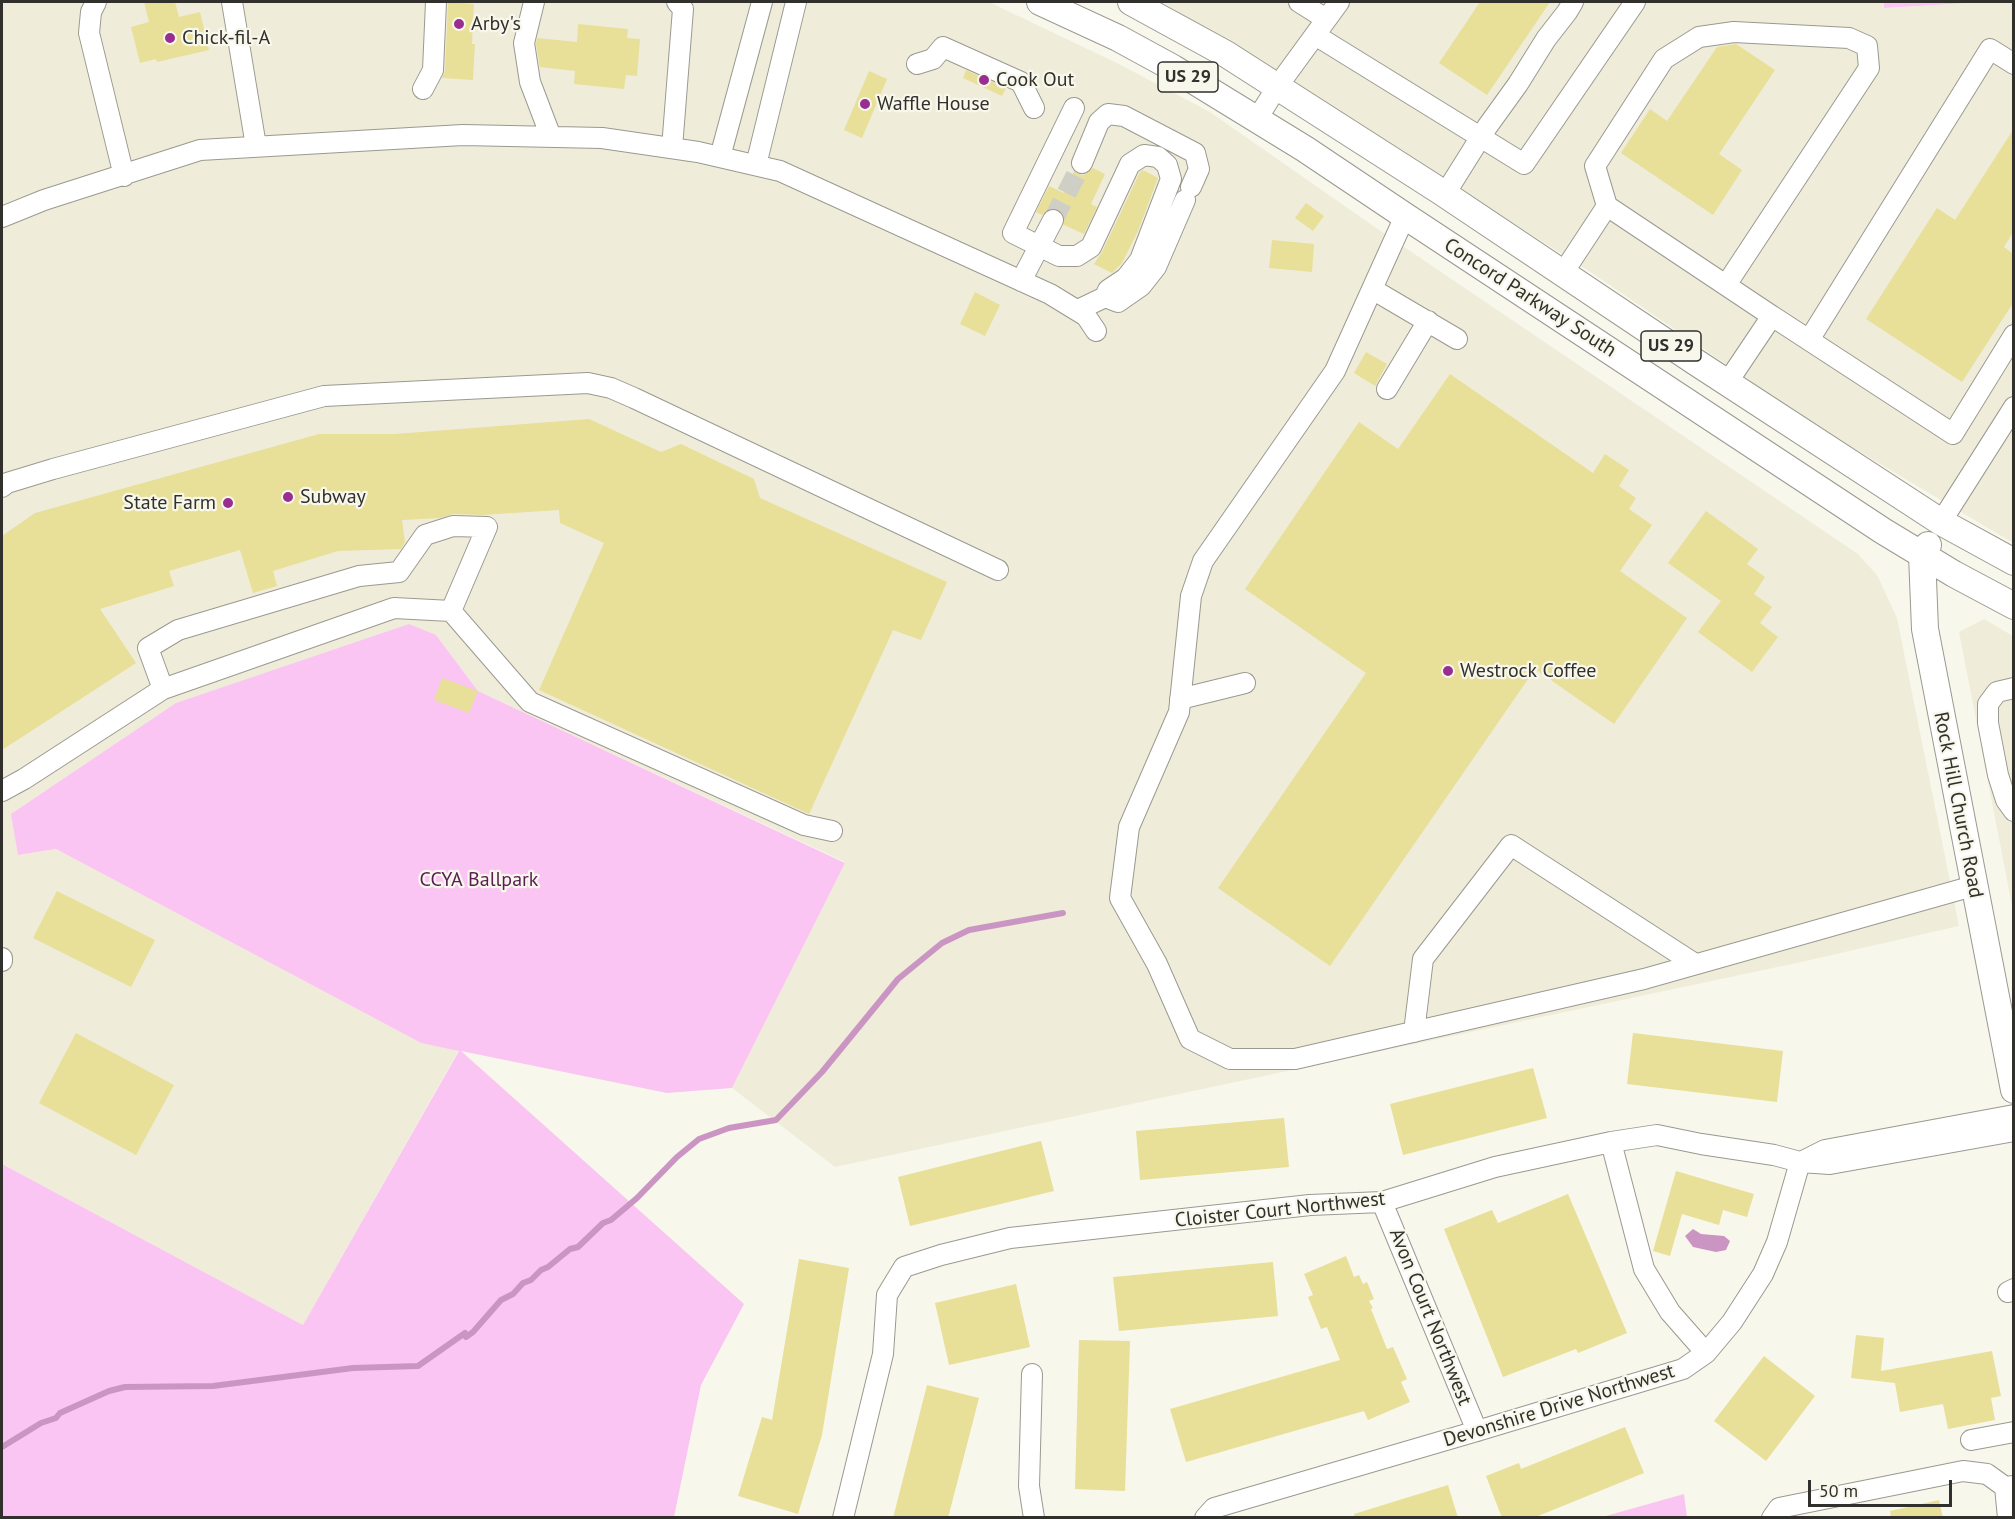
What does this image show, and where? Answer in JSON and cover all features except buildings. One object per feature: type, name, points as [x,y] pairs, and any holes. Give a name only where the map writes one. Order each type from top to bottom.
[{"type":"main road","name":"Concord Parkway South","points":[[1040,2],[1173,68],[1305,148],[1922,555],[2013,606]]},
{"type":"main road","name":"Concord Parkway South","points":[[1131,2],[1226,54],[1445,194],[1727,383],[1941,522],[2013,562]]},
{"type":"main road","points":[[1922,555],[1941,522]]},
{"type":"main road","name":"Rock Hill Church Road","points":[[1922,555],[1925,629],[2013,1090]]},
{"type":"street","points":[[96,2],[91,12],[89,33],[124,176]]},
{"type":"street","points":[[232,2],[256,146]]},
{"type":"street","points":[[423,89],[433,70],[436,2]]},
{"type":"street","points":[[534,2],[524,43],[530,82],[551,137]]},
{"type":"street","points":[[672,148],[683,9],[677,2]]},
{"type":"street","points":[[720,157],[762,2]]},
{"type":"street","points":[[756,165],[796,2]]},
{"type":"street","points":[[1299,2],[1320,27],[1524,164],[1635,2]]},
{"type":"street","points":[[1257,119],[1277,87],[1339,2]]},
{"type":"street","points":[[1445,194],[1481,136],[1573,2]]},
{"type":"street","points":[[1726,285],[1869,68],[1867,46],[1849,38],[1734,32],[1699,37],[1664,59],[1595,166],[1607,206],[1772,316],[1953,434],[2013,335]]},
{"type":"street","points":[[917,64],[933,59],[943,47],[1022,82],[1034,108]]},
{"type":"street","points":[[1809,340],[1990,49],[2013,64]]},
{"type":"street","points":[[1074,108],[1013,233],[1059,256],[1077,256],[1091,247],[1130,164],[1144,155],[1158,157],[1167,165],[1172,179],[1140,260],[1126,278],[1108,290],[1104,297],[1078,310]]},
{"type":"street","points":[[1082,163],[1099,123],[1108,114],[1124,116],[1196,153],[1199,169],[1156,267],[1142,286],[1118,302],[1104,297]]},
{"type":"street","points":[[2,217],[44,200],[200,150],[463,135],[602,138],[672,148],[780,171],[1050,294],[1086,316],[1096,331]]},
{"type":"street","points":[[1563,273],[1607,206]]},
{"type":"street","points":[[1405,216],[1335,370],[1203,561],[1191,596],[1179,712],[1129,827],[1120,898],[1157,964],[1190,1039],[1230,1059],[1295,1059],[1644,979],[1973,886]]},
{"type":"street","points":[[1021,281],[1053,220]]},
{"type":"street","points":[[1372,289],[1457,339]]},
{"type":"street","points":[[1727,383],[1772,316]]},
{"type":"street","points":[[1387,389],[1428,321]]},
{"type":"street","points":[[2,487],[7,483],[324,396],[588,383],[612,388],[634,398],[998,570]]},
{"type":"street","points":[[1941,522],[2008,426],[2013,407]]},
{"type":"street","points":[[164,689],[148,648],[178,630],[359,576],[399,572],[425,535],[453,526],[487,527],[451,611]]},
{"type":"street","points":[[2,791],[164,689],[394,608],[451,611],[530,702],[804,825],[832,831]]},
{"type":"street","points":[[1180,699],[1245,683]]},
{"type":"street","points":[[2013,688],[1996,692],[1988,704],[1988,723],[2000,780],[2006,800],[2013,811]]},
{"type":"street","points":[[2000,780],[2004,771],[1996,711],[1999,702],[2013,696]]},
{"type":"street","points":[[1414,1032],[1423,959],[1511,844],[1695,964]]},
{"type":"street","points":[[1800,1162],[1825,1150],[2013,1116]]},
{"type":"street","name":"Cloister Court Northwest","points":[[843,1518],[883,1354],[887,1295],[904,1267],[941,1255],[1010,1238],[1310,1206],[1382,1202],[1495,1167],[1611,1142],[1656,1135],[1774,1155],[1800,1162],[1830,1164],[2013,1131]]},
{"type":"street","points":[[1611,1142],[1644,1269],[1670,1312],[1706,1353]]},
{"type":"street","name":"Devonshire Drive Northwest","points":[[1205,1518],[1214,1508],[1683,1369],[1706,1353],[1732,1322],[1763,1274],[1777,1242],[1800,1162]]},
{"type":"street","name":"Avon Court Northwest","points":[[1382,1202],[1477,1431]]},
{"type":"street","points":[[1032,1374],[1029,1486],[1034,1518]]},
{"type":"street","points":[[1971,1440],[2013,1432]]},
{"type":"street","points":[[1772,1518],[1779,1508],[1963,1471],[1987,1474],[2009,1487],[2008,1518]]},
{"type":"shaded area","points":[[2,2],[989,2],[1119,64],[1210,112],[1382,232],[1858,554],[1877,575],[1897,618],[1959,926],[1801,962],[835,1167],[732,1088],[845,862],[478,691],[436,635],[18,855],[56,849],[421,1043],[459,1050],[303,1325],[2,1164]]},
{"type":"shaded area","points":[[1163,2],[1884,2],[1885,8],[2013,2],[2013,543],[1818,427],[1592,273]]},
{"type":"shaded area","points":[[1984,619],[2013,636],[2013,911],[1959,632]]},
{"type":"shaded area","points":[[1693,1229],[1701,1234],[1724,1236],[1730,1241],[1726,1250],[1716,1252],[1693,1247],[1685,1236]]},
{"type":"green space","points":[[1884,2],[1985,2],[1884,8]]},
{"type":"green space","name":"CCYA Ballpark","points":[[409,624],[436,635],[478,691],[845,863],[732,1088],[667,1093],[461,1051],[744,1304],[701,1385],[674,1517],[2,1517],[2,1164],[303,1325],[459,1051],[421,1043],[56,849],[18,855],[11,814],[176,703]]},
{"type":"green space","points":[[1684,1494],[1687,1517],[1602,1517]]},
{"type":"waterway","points":[[2,1447],[41,1423],[56,1418],[60,1413],[109,1391],[125,1387],[213,1386],[353,1368],[418,1366],[465,1333],[466,1337],[473,1332],[501,1300],[513,1294],[523,1283],[531,1280],[570,1249],[578,1247],[603,1223],[611,1220],[637,1198],[677,1157],[699,1139],[729,1128],[776,1120],[822,1072],[898,979],[942,943],[969,930],[1063,913]]},
{"type":"tunnel","points":[[1053,220],[1082,163]]},
{"type":"place","name":"Arby's","points":[[459,24]]},
{"type":"place","name":"Chick-fil-A","points":[[170,38]]},
{"type":"place","name":"Cook Out","points":[[984,80]]},
{"type":"place","name":"Waffle House","points":[[865,104]]},
{"type":"place","name":"Subway","points":[[288,497]]},
{"type":"place","name":"State Farm","points":[[228,503]]},
{"type":"place","name":"Westrock Coffee","points":[[1448,671]]}]
